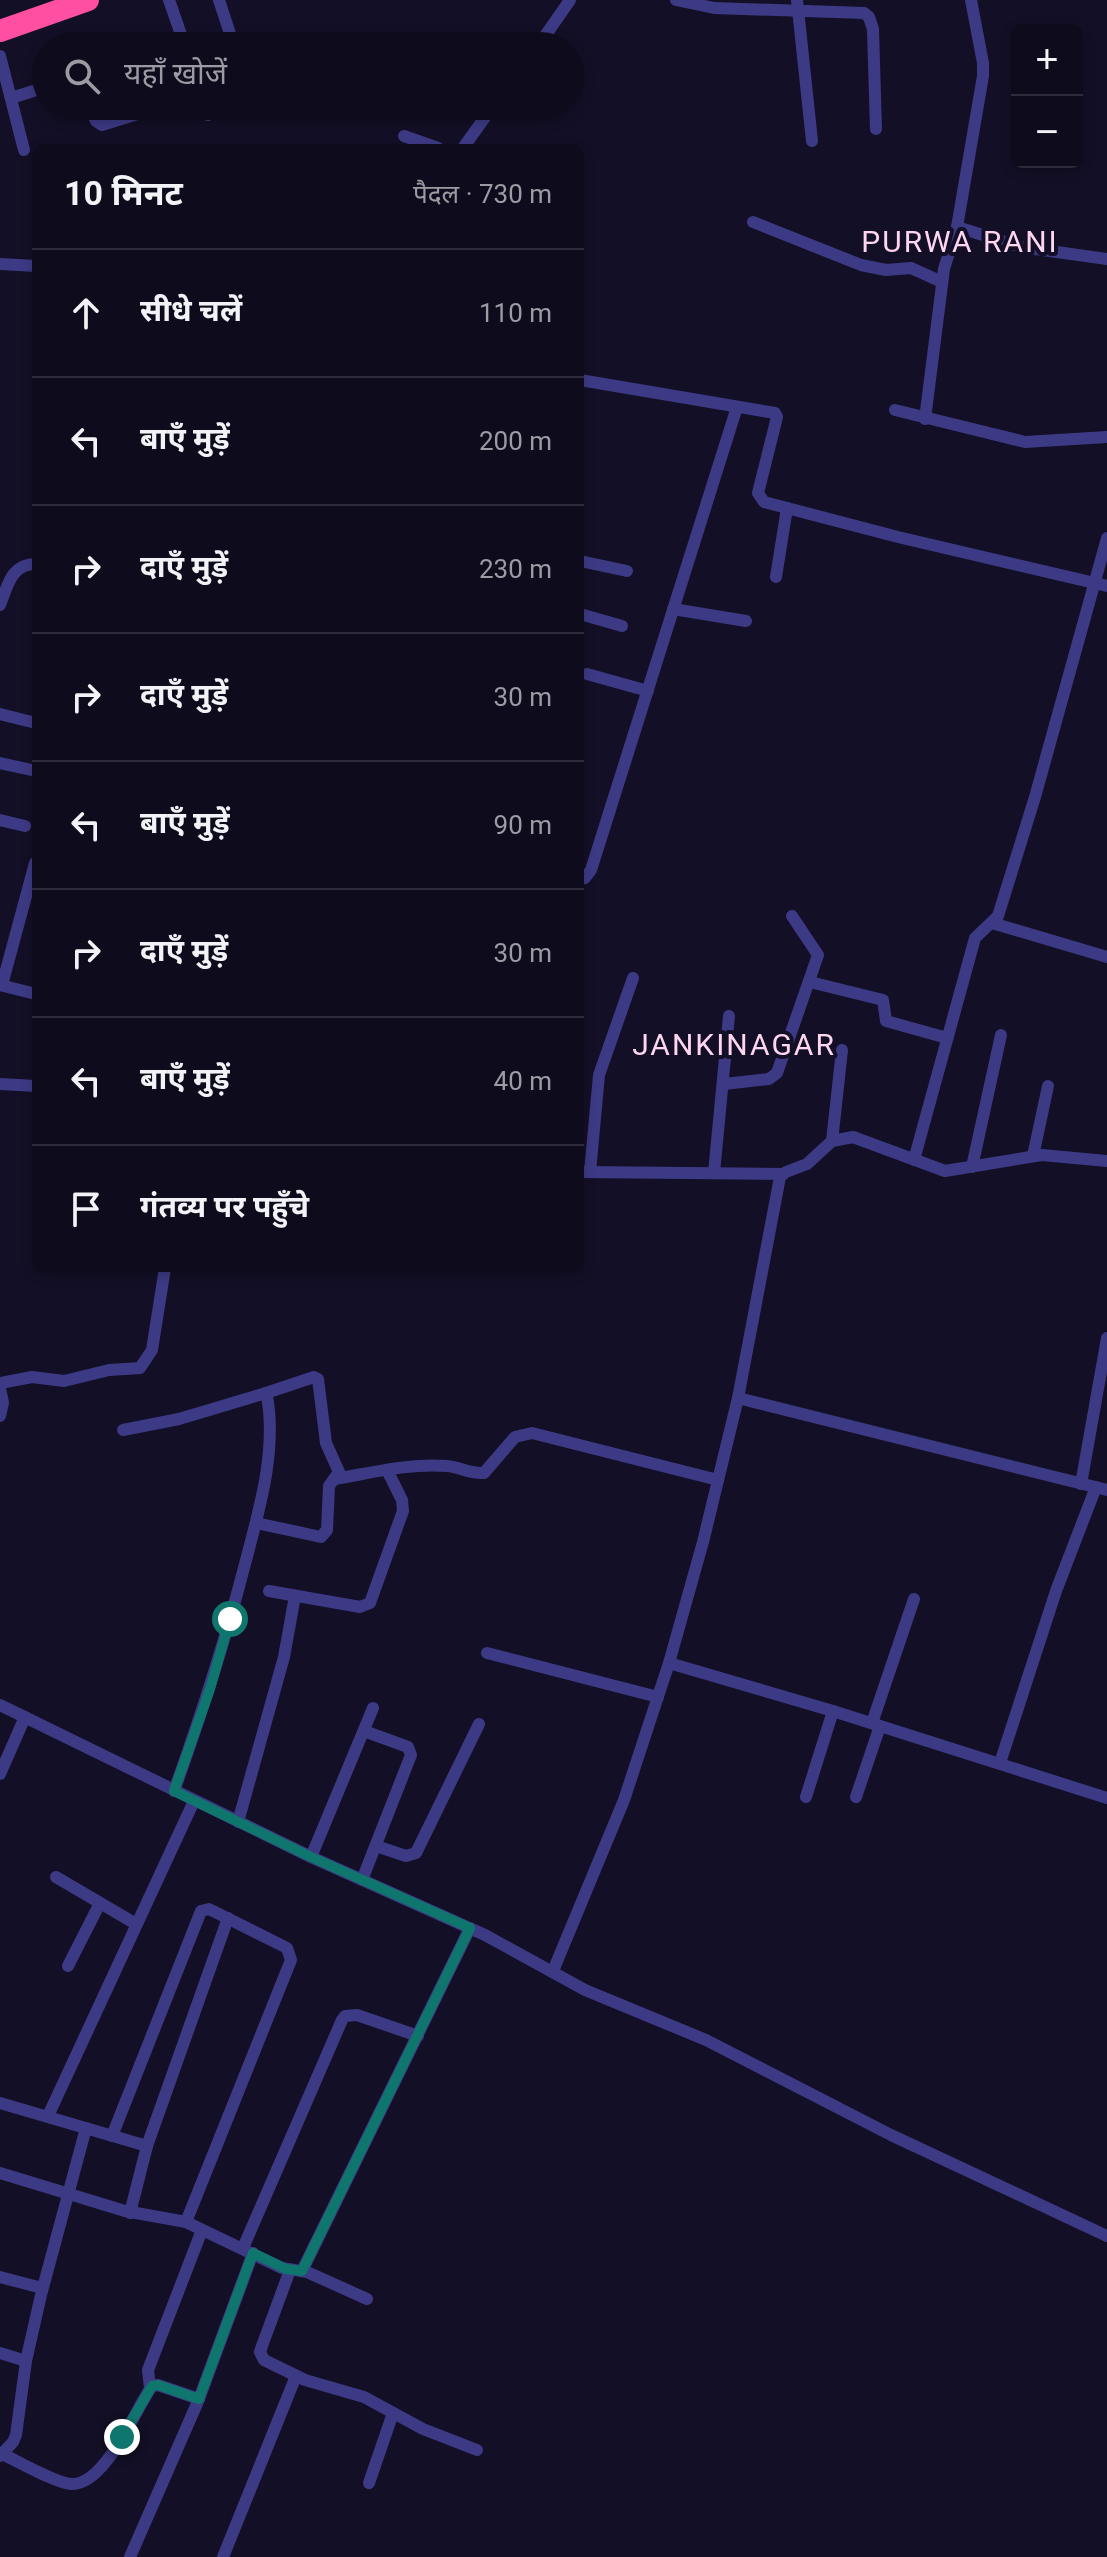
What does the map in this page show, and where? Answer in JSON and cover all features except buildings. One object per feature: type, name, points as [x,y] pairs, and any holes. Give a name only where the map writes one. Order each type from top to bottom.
[{"type":"highway","points":[[0,16],[55,3],[88,0]]},
{"type":"highway","points":[[0,31],[55,3]]},
{"type":"street","points":[[169,0],[180,32]]},
{"type":"street","points":[[219,0],[229,32]]},
{"type":"street","points":[[548,32],[570,0]]},
{"type":"street","points":[[676,0],[714,8],[797,6],[859,11],[869,17],[873,29],[876,129]]},
{"type":"street","points":[[925,419],[942,282],[957,227],[983,76],[971,0]]},
{"type":"street","points":[[797,6],[812,141]]},
{"type":"street","points":[[0,56],[24,150]]},
{"type":"street","points":[[11,98],[32,91]]},
{"type":"street","points":[[96,120],[102,125],[118,120]]},
{"type":"street","points":[[466,144],[483,120]]},
{"type":"street","points":[[404,136],[427,144]]},
{"type":"street","points":[[753,222],[861,265],[886,270],[911,268],[942,282]]},
{"type":"street","points":[[957,227],[1021,247],[1107,259]]},
{"type":"street","points":[[0,264],[32,266]]},
{"type":"street","points":[[584,381],[775,413],[777,417],[759,496],[764,502],[1101,585]]},
{"type":"street","points":[[584,878],[591,870],[737,407]]},
{"type":"street","points":[[895,410],[1025,442],[1107,437]]},
{"type":"street","points":[[776,577],[787,508]]},
{"type":"street","points":[[914,1160],[975,938],[998,916],[1101,585],[1107,538]]},
{"type":"street","points":[[584,562],[627,571]]},
{"type":"street","points":[[0,605],[13,572],[20,566],[32,564]]},
{"type":"street","points":[[673,609],[746,621]]},
{"type":"street","points":[[584,615],[622,626]]},
{"type":"street","points":[[587,674],[648,691]]},
{"type":"street","points":[[0,714],[32,722]]},
{"type":"street","points":[[0,763],[32,770]]},
{"type":"street","points":[[0,820],[25,826]]},
{"type":"street","points":[[32,874],[1,985],[32,993]]},
{"type":"street","points":[[724,1084],[769,1079],[777,1073],[818,955],[792,916]]},
{"type":"street","points":[[992,923],[1107,957]]},
{"type":"street","points":[[633,978],[599,1075],[585,1172],[782,1174],[807,1164],[832,1141],[853,1137],[945,1171],[1033,1156],[1107,1161]]},
{"type":"street","points":[[810,982],[883,1000],[886,1021],[947,1038]]},
{"type":"street","points":[[714,1173],[729,1016]]},
{"type":"street","points":[[972,1167],[1001,1035]]},
{"type":"street","points":[[832,1141],[842,1050]]},
{"type":"street","points":[[0,1084],[32,1086]]},
{"type":"street","points":[[1033,1156],[1048,1086]]},
{"type":"street","points":[[553,1971],[622,1807],[669,1663],[738,1398],[778,1181],[782,1174]]},
{"type":"street","points":[[0,1416],[3,1403],[0,1385],[32,1377],[64,1381],[109,1370],[140,1368],[147,1361],[156,1337],[164,1272]]},
{"type":"street","points":[[1081,1484],[1107,1338]]},
{"type":"street","points":[[123,1430],[169,1421],[314,1377],[318,1379],[326,1443],[338,1468],[328,1490],[327,1530],[321,1537],[256,1523]]},
{"type":"street","points":[[174,1791],[214,1674],[256,1523],[269,1457],[266,1393]]},
{"type":"street","points":[[738,1398],[1101,1489],[1056,1591],[1000,1763]]},
{"type":"street","points":[[334,1479],[387,1470],[445,1466],[484,1473],[515,1437],[532,1433],[718,1480]]},
{"type":"street","points":[[269,1591],[360,1607],[370,1603],[403,1511],[402,1500],[387,1470]]},
{"type":"street","points":[[238,1822],[284,1657],[295,1596]]},
{"type":"street","points":[[856,1797],[914,1599]]},
{"type":"street","points":[[487,1653],[658,1697]]},
{"type":"street","points":[[669,1663],[876,1724],[1107,1798]]},
{"type":"street","points":[[0,1705],[311,1857],[470,1928],[585,1990],[706,2040],[891,2135],[1107,2236]]},
{"type":"street","points":[[311,1857],[373,1708]]},
{"type":"street","points":[[806,1797],[833,1711]]},
{"type":"street","points":[[0,1774],[25,1717]]},
{"type":"street","points":[[376,1846],[406,1856],[416,1853],[479,1724]]},
{"type":"street","points":[[362,1880],[411,1755],[408,1747],[364,1731]]},
{"type":"street","points":[[48,2116],[194,1801]]},
{"type":"street","points":[[56,1877],[136,1924]]},
{"type":"street","points":[[68,1966],[100,1903]]},
{"type":"street","points":[[112,2136],[201,1911],[209,1909],[287,1948],[291,1960],[186,2222]]},
{"type":"street","points":[[130,2213],[147,2146],[228,1918]]},
{"type":"street","points":[[470,1928],[418,2036],[296,2270],[260,2352],[264,2360],[296,2376],[364,2397],[440,2436],[477,2450]]},
{"type":"street","points":[[130,2557],[199,2399],[248,2251],[342,2020],[345,2016],[357,2015],[418,2036]]},
{"type":"street","points":[[0,2103],[147,2146]]},
{"type":"street","points":[[86,2128],[42,2288],[26,2361],[16,2435],[3,2449],[65,2483],[90,2479],[112,2453],[150,2388],[148,2370],[202,2230]]},
{"type":"street","points":[[0,2173],[130,2213],[186,2222],[248,2251],[367,2299]]},
{"type":"street","points":[[0,2277],[42,2288]]},
{"type":"street","points":[[0,2353],[26,2361]]},
{"type":"street","points":[[223,2557],[296,2376]]},
{"type":"street","points":[[150,2388],[158,2385],[199,2399]]},
{"type":"street","points":[[369,2483],[393,2413]]},
{"type":"district","name":"PURWA RANI","points":[[960,241]]},
{"type":"district","name":"JANKINAGAR","points":[[734,1044]]},
{"type":"route","points":[[122,2437],[152,2386],[158,2385],[199,2399],[253,2253],[286,2269],[302,2271],[470,1928],[174,1791],[210,1689],[230,1619]]}]
